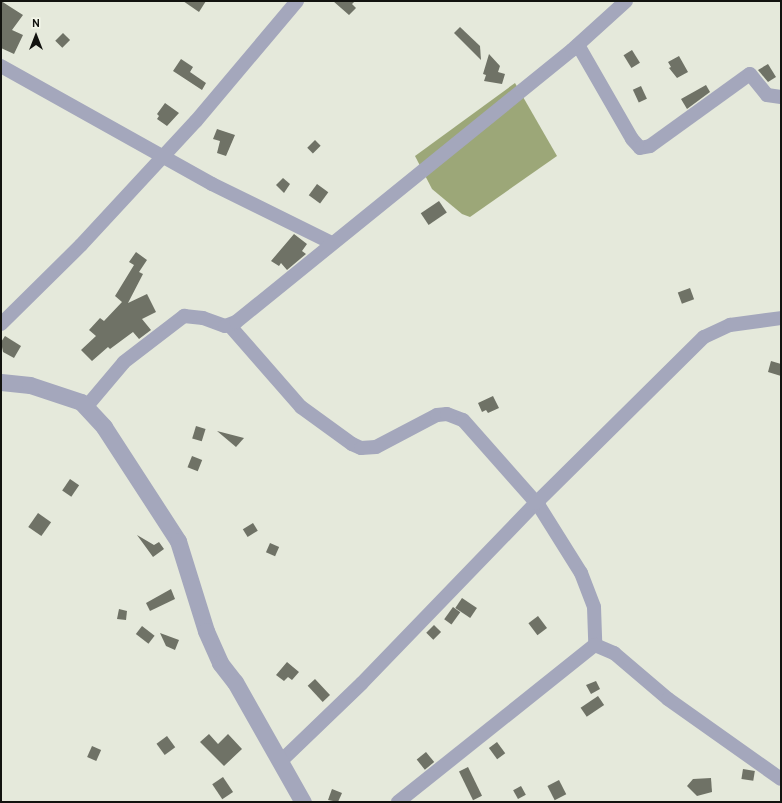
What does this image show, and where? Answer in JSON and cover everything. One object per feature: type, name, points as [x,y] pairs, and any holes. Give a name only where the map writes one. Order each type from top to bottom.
[{"type":"street","points":[[1,324],[86,240],[162,156],[196,121],[296,1]]},
{"type":"street","points":[[230,326],[578,45],[626,1]]},
{"type":"street","points":[[578,45],[632,139],[640,148],[650,146],[750,74],[767,95],[781,97]]},
{"type":"street","points":[[1,66],[162,156],[332,243]]},
{"type":"street","points":[[87,406],[124,362],[184,316],[230,326],[301,407],[352,444],[361,448],[376,447],[437,415],[454,415],[463,420],[536,503],[584,580],[594,607],[595,645]]},
{"type":"street","points":[[281,761],[362,683],[536,503],[704,337],[730,325],[781,318]]},
{"type":"street","points":[[1,382],[30,385],[70,398],[87,406],[162,513],[178,541],[211,645],[281,761],[303,802]]},
{"type":"street","points":[[595,645],[614,653],[625,664],[668,699],[781,779]]},
{"type":"street","points":[[398,802],[595,645]]},
{"type":"green space","points":[[515,83],[557,156],[470,217],[462,214],[432,189],[415,156]]},
{"type":"building","points":[[1,1],[23,15],[12,30],[23,35],[14,54],[1,48]]},
{"type":"building","points":[[183,1],[206,1],[199,12]]},
{"type":"building","points":[[333,1],[355,1],[352,4],[356,8],[349,15]]},
{"type":"building","points":[[460,27],[480,46],[481,60],[454,33]]},
{"type":"building","points":[[63,33],[70,40],[62,48],[55,41]]},
{"type":"building","points":[[632,50],[640,63],[631,68],[624,55]]},
{"type":"building","points":[[489,54],[500,66],[498,72],[505,74],[502,84],[484,81],[486,75],[483,74]]},
{"type":"building","points":[[679,56],[688,72],[677,78],[669,68],[671,67],[668,62]]},
{"type":"building","points":[[181,59],[193,67],[190,72],[206,83],[202,90],[173,71]]},
{"type":"building","points":[[768,64],[776,77],[768,82],[758,70]]},
{"type":"building","points":[[706,85],[710,92],[687,109],[681,99]]},
{"type":"building","points":[[641,86],[647,99],[639,102],[633,90]]},
{"type":"building","points":[[165,103],[179,113],[167,126],[157,119],[159,116],[157,114]]},
{"type":"building","points":[[217,129],[235,135],[226,156],[217,153],[220,141],[213,139]]},
{"type":"building","points":[[315,140],[321,146],[313,153],[307,148]]},
{"type":"building","points":[[283,178],[290,184],[284,193],[276,185]]},
{"type":"building","points":[[317,184],[328,192],[320,204],[309,195]]},
{"type":"building","points":[[439,201],[447,213],[429,225],[421,213]]},
{"type":"building","points":[[294,234],[307,244],[302,251],[306,254],[287,270],[281,263],[279,266],[271,261]]},
{"type":"building","points":[[136,252],[147,260],[139,272],[143,274],[128,303],[147,294],[156,312],[142,319],[151,330],[139,339],[133,332],[110,349],[108,347],[92,361],[81,350],[96,336],[89,330],[100,318],[104,321],[122,302],[115,296],[134,265],[129,262]]},
{"type":"building","points":[[690,288],[694,299],[682,304],[678,292]]},
{"type":"building","points":[[5,336],[21,346],[14,358],[3,352],[1,342]]},
{"type":"building","points":[[771,361],[781,364],[781,376],[768,372]]},
{"type":"building","points":[[493,396],[499,408],[488,413],[486,410],[482,412],[478,403]]},
{"type":"building","points":[[196,426],[206,429],[202,441],[192,438]]},
{"type":"building","points":[[217,431],[244,438],[236,447]]},
{"type":"building","points":[[192,456],[202,460],[198,471],[188,467]]},
{"type":"building","points":[[70,479],[79,485],[71,497],[62,491]]},
{"type":"building","points":[[38,513],[51,522],[41,536],[28,527]]},
{"type":"building","points":[[253,523],[258,531],[248,537],[243,529]]},
{"type":"building","points":[[137,535],[154,545],[159,542],[164,549],[153,557]]},
{"type":"building","points":[[270,543],[279,547],[275,556],[266,552]]},
{"type":"building","points":[[171,589],[175,599],[150,611],[146,603]]},
{"type":"building","points":[[462,598],[477,608],[470,618],[455,608]]},
{"type":"building","points":[[453,607],[460,612],[451,624],[444,619]]},
{"type":"building","points":[[119,609],[127,611],[126,620],[117,619]]},
{"type":"building","points":[[538,616],[547,628],[537,635],[528,623]]},
{"type":"building","points":[[434,625],[441,632],[433,640],[426,633]]},
{"type":"building","points":[[142,626],[155,636],[148,644],[136,634]]},
{"type":"building","points":[[160,633],[179,640],[175,650],[166,646]]},
{"type":"building","points":[[287,662],[299,672],[292,680],[288,677],[284,681],[276,675]]},
{"type":"building","points":[[315,679],[330,695],[323,702],[308,686]]},
{"type":"building","points":[[596,681],[600,689],[591,694],[586,685]]},
{"type":"building","points":[[598,696],[604,705],[587,717],[581,708]]},
{"type":"building","points":[[209,734],[218,744],[228,734],[242,749],[224,766],[200,742]]},
{"type":"building","points":[[167,736],[175,747],[165,755],[156,744]]},
{"type":"building","points":[[497,742],[505,753],[497,759],[489,748]]},
{"type":"building","points":[[92,746],[101,750],[96,761],[87,757]]},
{"type":"building","points":[[426,752],[434,762],[425,770],[417,760]]},
{"type":"building","points":[[468,767],[482,796],[473,800],[459,771]]},
{"type":"building","points":[[743,769],[755,771],[753,781],[741,779]]},
{"type":"building","points":[[223,777],[233,792],[222,799],[212,784]]},
{"type":"building","points":[[711,778],[712,792],[697,796],[687,786],[693,779]]},
{"type":"building","points":[[559,780],[566,794],[555,800],[547,786]]},
{"type":"building","points":[[521,786],[526,795],[518,799],[513,790]]},
{"type":"building","points":[[332,789],[342,793],[338,802],[328,800]]}]
